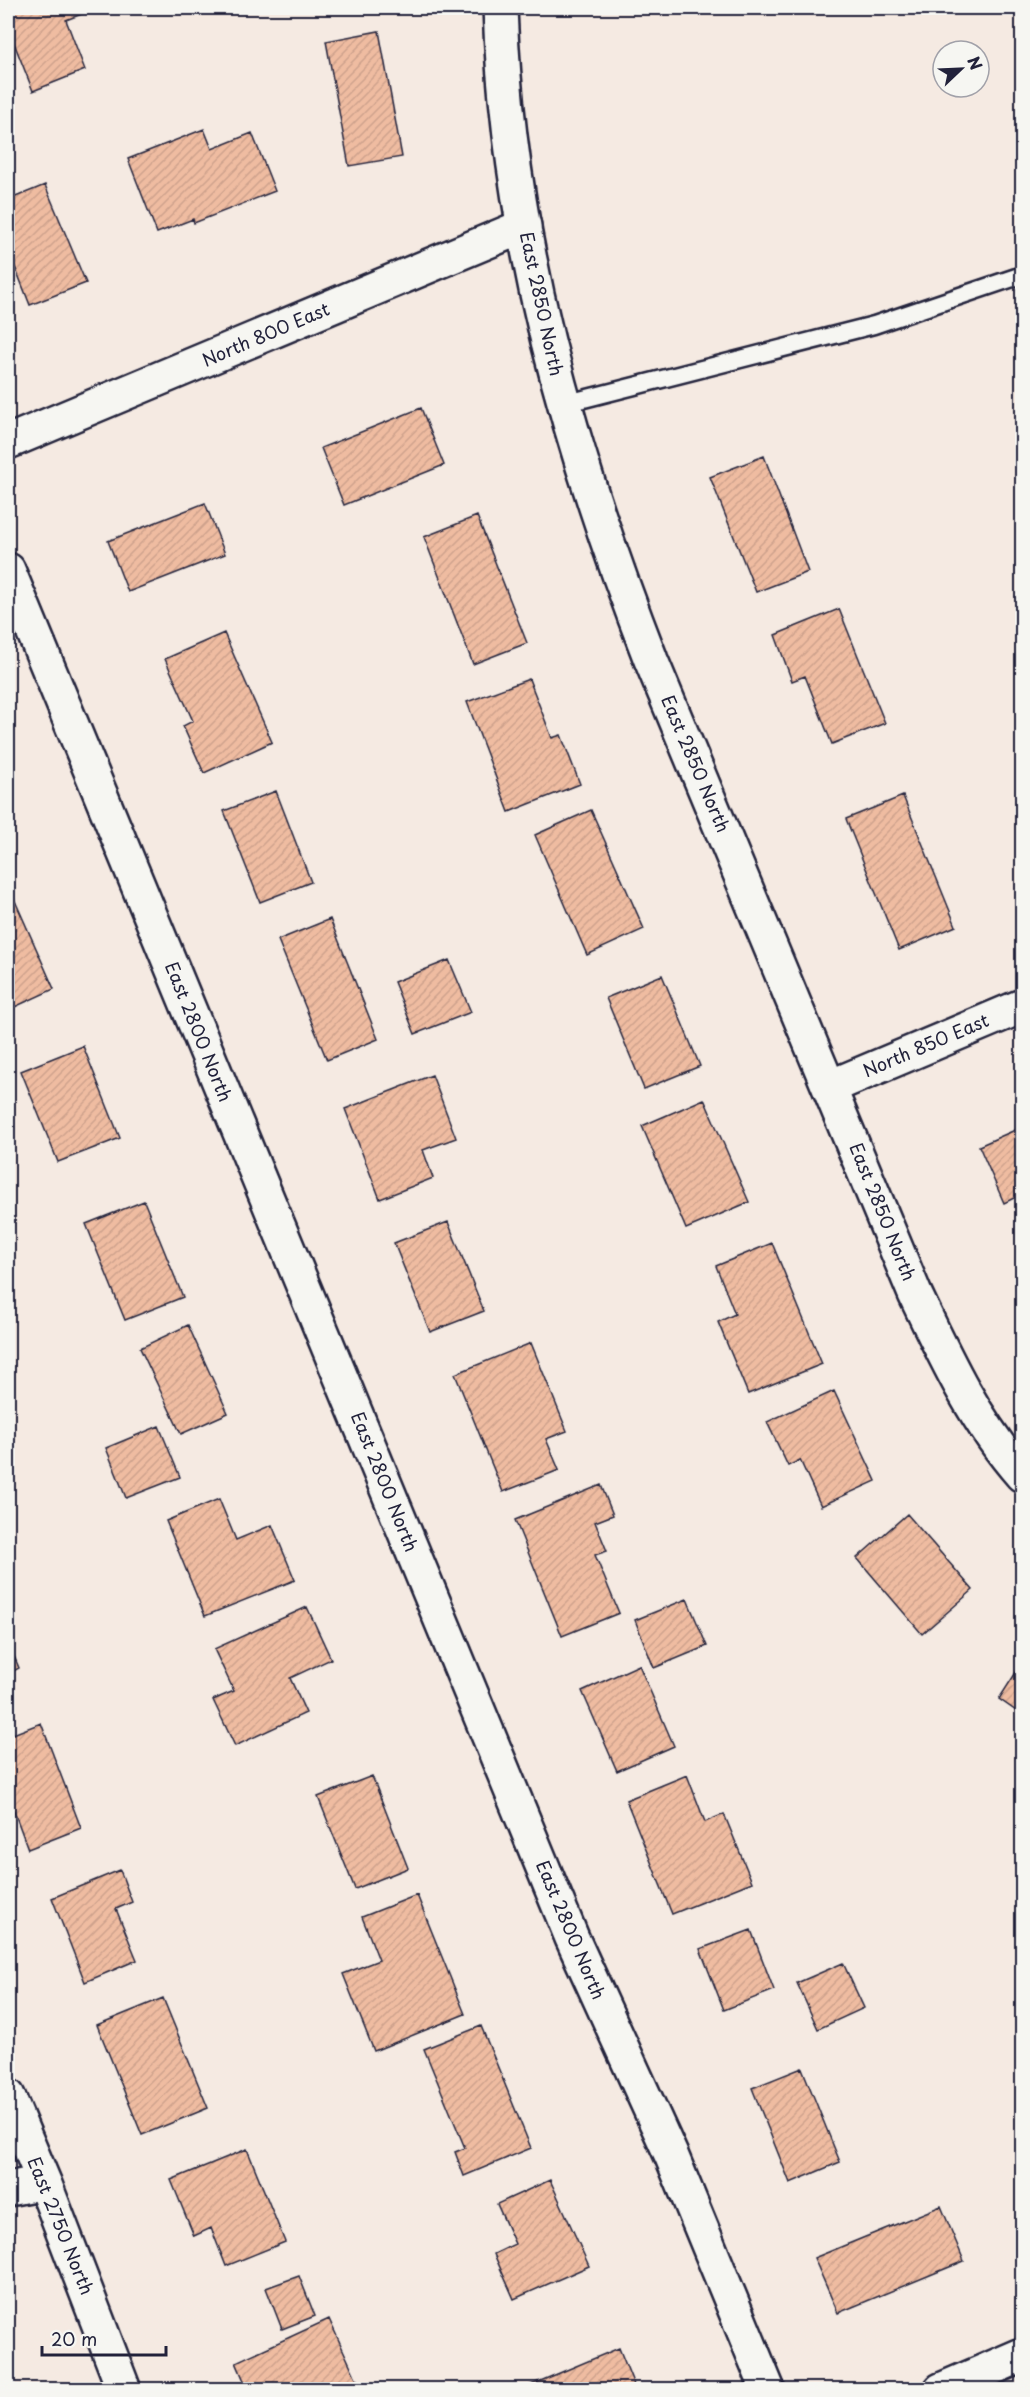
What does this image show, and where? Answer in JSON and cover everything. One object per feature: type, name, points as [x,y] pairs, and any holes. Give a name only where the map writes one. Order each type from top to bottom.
[{"type":"street","name":"East 2850 North","points":[[500,8],[504,86],[512,165],[524,226],[549,348],[613,561],[651,660],[915,1294],[946,1360],[977,1414],[1010,1461],[1023,1475]]},
{"type":"street","name":"North 800 East","points":[[8,442],[524,226]]},
{"type":"street","name":"East 2800 North","points":[[8,570],[572,1938],[672,2157],[768,2390]]},
{"type":"street","name":"North 850 East","points":[[830,1087],[1023,1006]]},
{"type":"street","name":"East 2750 North","points":[[8,2096],[44,2182],[124,2390]]},
{"type":"street","points":[[8,2189],[44,2182]]},
{"type":"street","points":[[942,2390],[1023,2355]]},
{"type":"lane","points":[[564,404],[874,325],[1023,274]]},
{"type":"building","points":[[8,8],[86,8],[87,12],[66,20],[85,70],[33,91],[8,28]]},
{"type":"building","points":[[379,31],[402,157],[349,166],[326,41]]},
{"type":"building","points":[[204,129],[212,149],[252,133],[275,191],[194,223],[193,219],[157,233],[128,159]]},
{"type":"building","points":[[45,185],[86,283],[30,305],[8,249],[8,200]]},
{"type":"building","points":[[421,408],[444,465],[344,505],[321,448]]},
{"type":"building","points":[[764,456],[808,572],[756,592],[710,477]]},
{"type":"building","points":[[205,503],[225,554],[128,592],[108,541]]},
{"type":"building","points":[[477,516],[527,643],[473,664],[424,537]]},
{"type":"building","points":[[839,609],[885,723],[832,744],[805,676],[792,681],[775,635]]},
{"type":"building","points":[[224,633],[272,742],[204,773],[183,726],[193,721],[165,659]]},
{"type":"building","points":[[529,679],[552,738],[561,735],[580,784],[509,812],[467,702]]},
{"type":"building","points":[[276,791],[311,882],[260,902],[224,811]]},
{"type":"building","points":[[903,796],[956,926],[899,950],[846,819]]},
{"type":"building","points":[[591,810],[644,929],[587,955],[535,835]]},
{"type":"building","points":[[8,885],[54,989],[8,1010]]},
{"type":"building","points":[[330,919],[378,1039],[327,1060],[278,940]]},
{"type":"building","points":[[449,960],[471,1012],[415,1034],[394,982]]},
{"type":"building","points":[[662,975],[700,1066],[644,1089],[606,998]]},
{"type":"building","points":[[83,1046],[120,1138],[58,1162],[21,1071]]},
{"type":"building","points":[[432,1075],[456,1138],[423,1150],[433,1178],[380,1199],[345,1109]]},
{"type":"building","points":[[704,1099],[749,1202],[686,1229],[642,1126]]},
{"type":"building","points":[[1022,1127],[1022,1194],[1004,1203],[979,1146]]},
{"type":"building","points":[[144,1201],[183,1297],[125,1320],[86,1224]]},
{"type":"building","points":[[448,1222],[484,1311],[430,1332],[394,1243]]},
{"type":"building","points":[[772,1243],[822,1364],[748,1394],[718,1322],[735,1314],[716,1266]]},
{"type":"building","points":[[188,1325],[228,1413],[181,1434],[140,1348]]},
{"type":"building","points":[[531,1343],[567,1431],[546,1439],[559,1470],[503,1492],[455,1374]]},
{"type":"building","points":[[834,1391],[876,1481],[821,1506],[800,1460],[788,1466],[767,1422]]},
{"type":"building","points":[[159,1426],[180,1477],[126,1498],[106,1448]]},
{"type":"building","points":[[601,1485],[613,1515],[595,1522],[607,1551],[595,1555],[619,1613],[562,1636],[515,1520]]},
{"type":"building","points":[[219,1499],[236,1540],[272,1525],[295,1580],[205,1616],[166,1521]]},
{"type":"building","points":[[907,1514],[973,1590],[922,1634],[857,1558]]},
{"type":"building","points":[[687,1599],[707,1646],[654,1668],[635,1620]]},
{"type":"building","points":[[307,1607],[331,1659],[290,1678],[306,1713],[235,1746],[213,1700],[234,1691],[214,1649]]},
{"type":"building","points":[[8,1642],[19,1668],[8,1674]]},
{"type":"building","points":[[1022,1663],[1022,1715],[999,1699]]},
{"type":"building","points":[[639,1665],[674,1746],[617,1771],[582,1691]]},
{"type":"building","points":[[41,1723],[81,1828],[28,1849],[8,1795],[8,1736]]},
{"type":"building","points":[[687,1775],[705,1822],[724,1814],[752,1882],[672,1914],[626,1800]]},
{"type":"building","points":[[372,1776],[408,1868],[355,1889],[318,1797]]},
{"type":"building","points":[[120,1870],[132,1902],[116,1909],[137,1960],[85,1982],[52,1898]]},
{"type":"building","points":[[417,1895],[465,2014],[374,2051],[343,1974],[379,1960],[362,1917]]},
{"type":"building","points":[[751,1930],[774,1990],[724,2010],[700,1949]]},
{"type":"building","points":[[843,1963],[864,2008],[818,2029],[797,1983]]},
{"type":"building","points":[[163,1998],[208,2108],[142,2135],[97,2025]]},
{"type":"building","points":[[481,2026],[531,2148],[464,2176],[455,2152],[465,2148],[424,2049]]},
{"type":"building","points":[[802,2068],[840,2162],[790,2183],[752,2088]]},
{"type":"building","points":[[247,2149],[285,2242],[226,2266],[211,2228],[194,2236],[171,2180]]},
{"type":"building","points":[[550,2180],[589,2266],[514,2299],[494,2254],[515,2244],[497,2204]]},
{"type":"building","points":[[941,2206],[964,2261],[838,2313],[814,2258]]},
{"type":"building","points":[[299,2276],[315,2316],[282,2329],[266,2288]]},
{"type":"building","points":[[329,2319],[361,2389],[248,2390],[236,2362]]},
{"type":"building","points":[[619,2348],[636,2390],[519,2390]]}]
